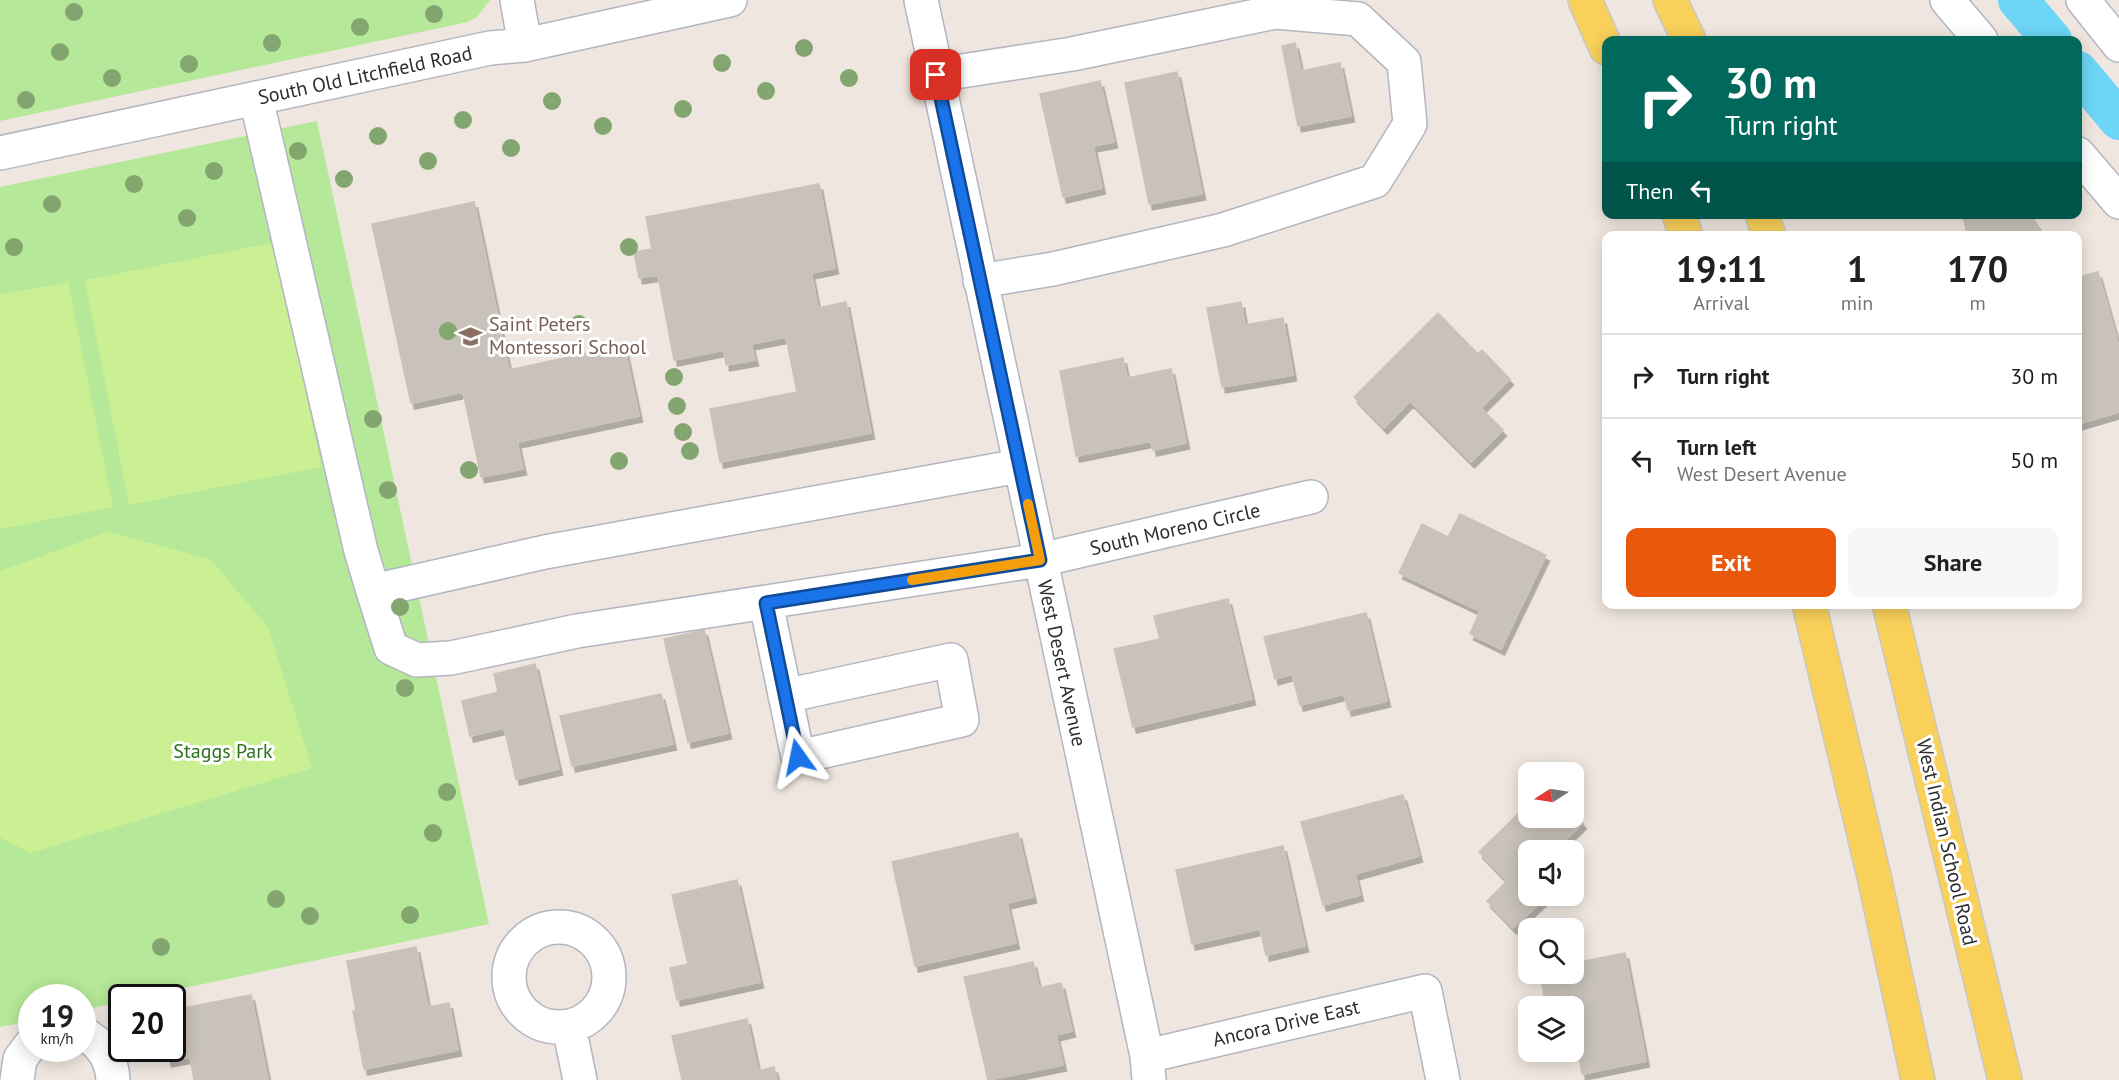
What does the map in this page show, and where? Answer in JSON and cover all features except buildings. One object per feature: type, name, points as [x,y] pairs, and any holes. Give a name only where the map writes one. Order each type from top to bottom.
[{"type":"main road","points":[[1585,0],[1602,39]]},
{"type":"main road","points":[[1670,0],[1687,36]]},
{"type":"main road","points":[[1810,609],[1874,876],[1918,1080]]},
{"type":"main road","name":"West Indian School Road","points":[[1890,609],[2005,1080]]},
{"type":"street","points":[[517,0],[525,45]]},
{"type":"street","name":"South Old Litchfield Road","points":[[0,153],[490,48],[525,45],[730,0]]},
{"type":"street","name":"West Desert Avenue","points":[[921,0],[1148,1068]]},
{"type":"street","points":[[1947,0],[1978,36]]},
{"type":"street","points":[[2083,0],[2119,45]]},
{"type":"street","points":[[936,75],[1072,54],[1275,12],[1358,19],[1404,62],[1410,124],[1375,181],[1222,230],[1053,269],[980,281]]},
{"type":"street","name":"South Moreno Circle","points":[[256,98],[361,551],[392,648],[417,660],[451,658],[578,631],[1040,560],[1311,497]]},
{"type":"street","points":[[2082,159],[2119,202]]},
{"type":"street","points":[[374,591],[545,552],[1019,466]]},
{"type":"street","points":[[766,603],[785,696],[798,757],[962,720],[951,660],[785,696]]},
{"type":"street","name":"Ancora Drive East","points":[[1148,1068],[1425,991],[1443,1080]]},
{"type":"street","points":[[569,1027],[580,1080]]},
{"type":"street","points":[[96,1041],[107,1054],[113,1080]]},
{"type":"street","points":[[17,1080],[20,1062]]},
{"type":"green space","points":[[0,0],[490,0],[477,17],[468,22],[0,121]]},
{"type":"green space","name":"Staggs Park","points":[[317,121],[489,924],[186,988],[186,984],[108,984],[108,1005],[96,1007],[96,984],[18,984],[18,1024],[0,1027],[0,187]]},
{"type":"green space","points":[[276,242],[321,467],[129,505],[85,280]]},
{"type":"green space","points":[[68,282],[113,507],[0,529],[0,295]]},
{"type":"green space","points":[[108,532],[210,559],[268,627],[312,768],[30,853],[0,837],[0,571]]},
{"type":"waterway","points":[[2018,0],[2049,36]]},
{"type":"waterway","points":[[2082,76],[2119,120]]},
{"type":"slow traffic","points":[[912,580],[1040,560],[1028,504]]},
{"type":"place","name":"Saint Peters Montessori School","points":[[471,336]]},
{"type":"route","points":[[798,757],[766,603],[1040,560],[936,75]]}]
